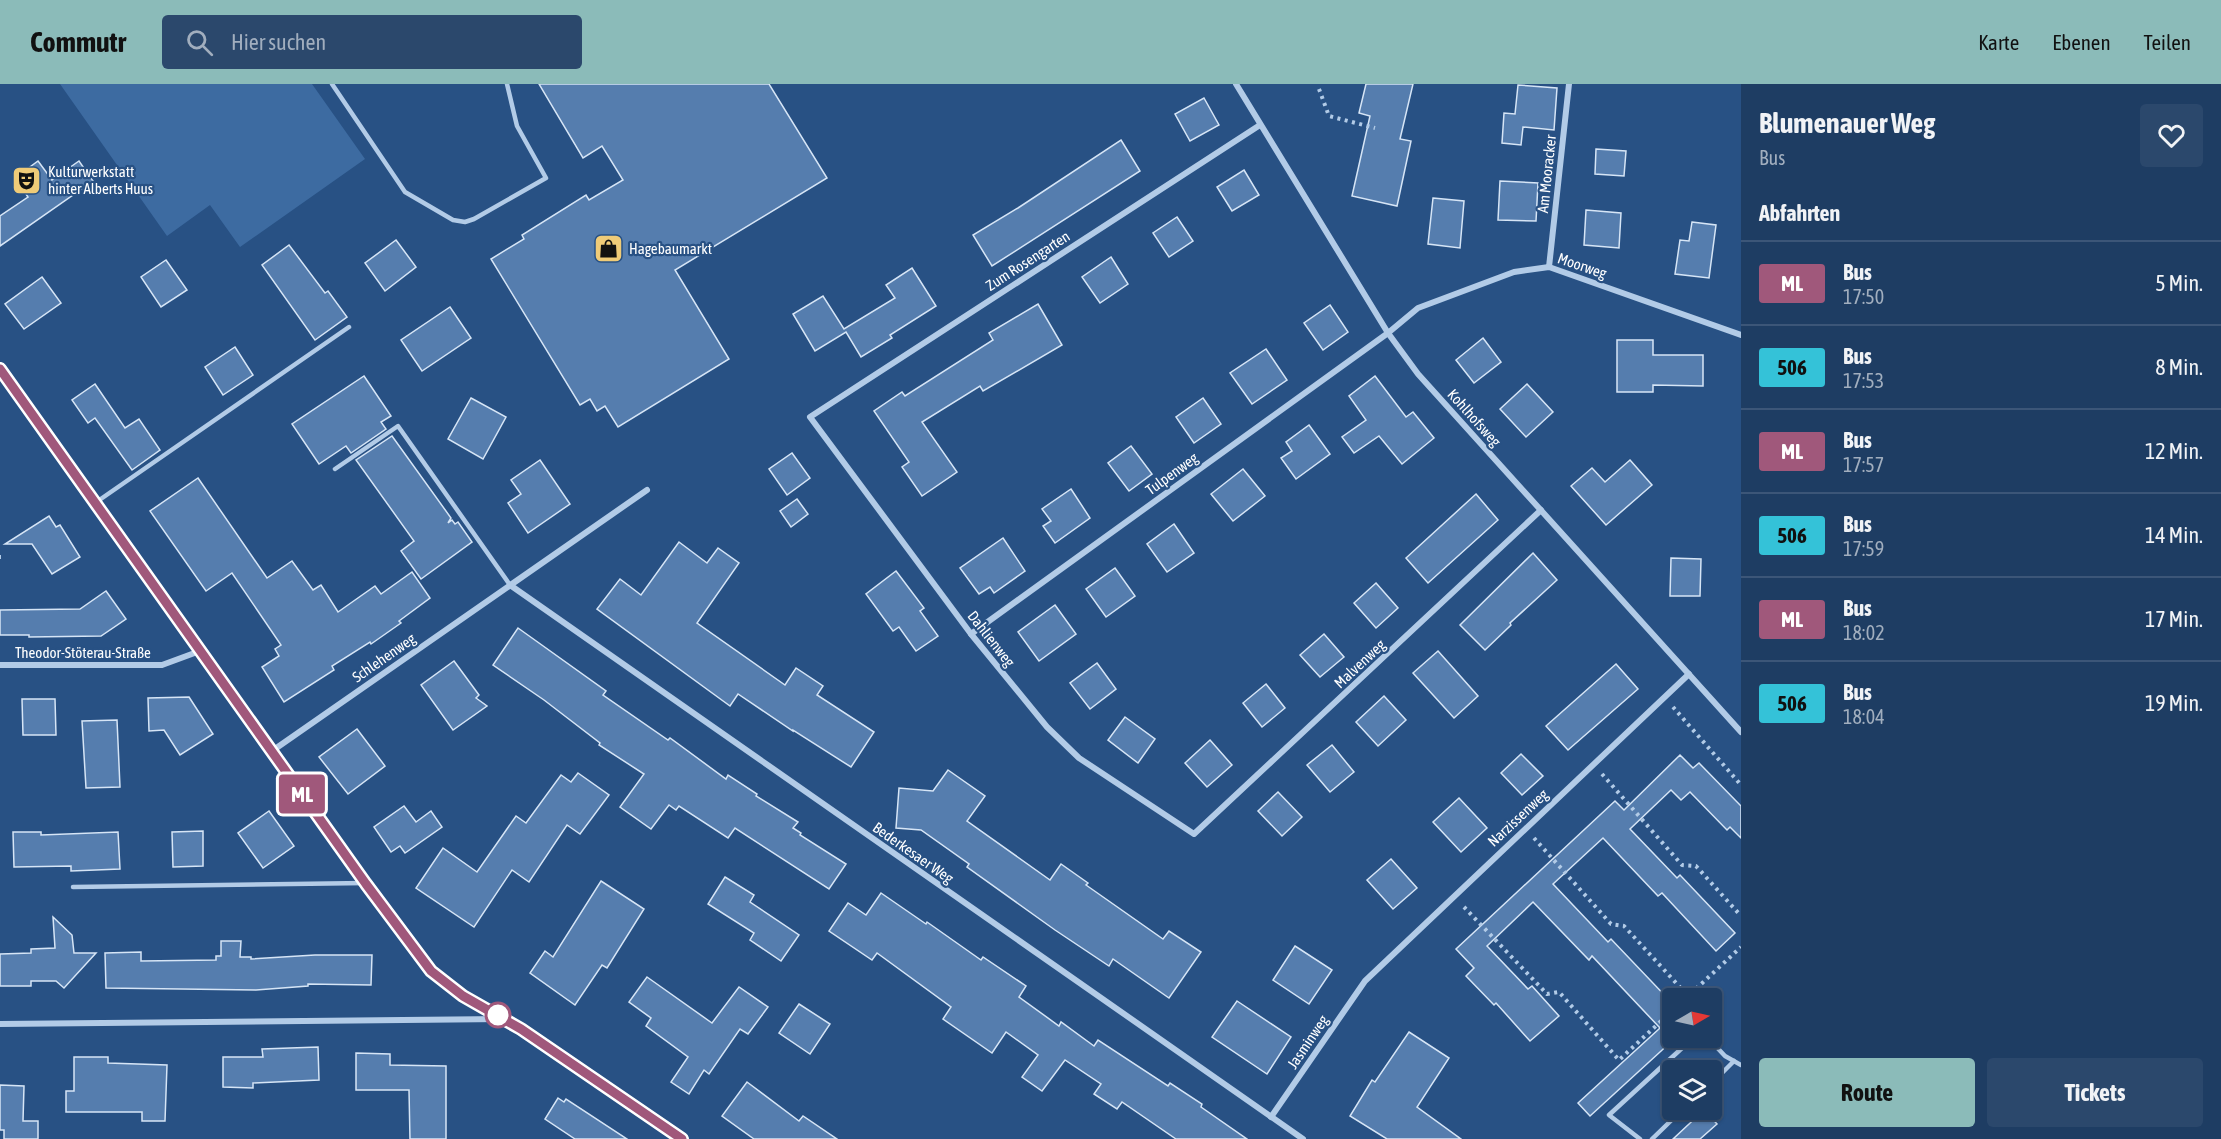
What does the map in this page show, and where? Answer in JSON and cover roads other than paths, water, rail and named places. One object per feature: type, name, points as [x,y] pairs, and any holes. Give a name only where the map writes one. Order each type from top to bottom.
[{"type":"street","name":"Kohlhofsweg","points":[[1236,84],[1388,333],[1418,374],[1741,732]]},
{"type":"street","name":"Am Mooracker","points":[[1549,267],[1569,84]]},
{"type":"street","name":"Zum Rosengarten","points":[[810,417],[1260,124]]},
{"type":"street","name":"Moorweg","points":[[1388,333],[1418,308],[1514,272],[1549,267],[1741,335]]},
{"type":"street","name":"Tulpenweg","points":[[971,634],[1388,333]]},
{"type":"street","points":[[0,369],[366,884],[431,971],[463,996],[504,1018],[682,1139]]},
{"type":"street","name":"Dahlienweg","points":[[810,417],[971,634],[1047,727],[1079,758],[1194,834]]},
{"type":"street","name":"Schlehenweg","points":[[272,751],[647,489]]},
{"type":"street","name":"Malvenweg","points":[[1194,834],[1541,510]]},
{"type":"street","name":"Bederkesaer Weg","points":[[510,585],[1303,1139]]},
{"type":"street","name":"Theodor-Stöterau-Straße","points":[[0,665],[162,665],[200,651]]},
{"type":"street","name":"Narzissenweg","points":[[1365,981],[1689,674]]},
{"type":"street","name":"Jasminweg","points":[[1271,1117],[1365,981]]},
{"type":"street","points":[[0,1024],[504,1018]]},
{"type":"lane","points":[[332,84],[405,192],[453,220],[465,222],[546,178],[517,126],[507,84]]},
{"type":"lane","points":[[95,503],[349,327]]},
{"type":"lane","points":[[335,469],[398,426],[510,585]]},
{"type":"lane","points":[[73,887],[366,884]]},
{"type":"lane","points":[[1640,1139],[1609,1115],[1682,1048]]},
{"type":"lane","points":[[1717,1048],[1725,1056],[1741,1065]]},
{"type":"lane","points":[[1722,1073],[1734,1061]]},
{"type":"lane","points":[[1652,1139],[1672,1120]]},
{"type":"place","name":"Kulturwerkstatt hinter Alberts Huus","points":[[27,181]]},
{"type":"place","name":"Hagebaumarkt","points":[[608,249]]}]
